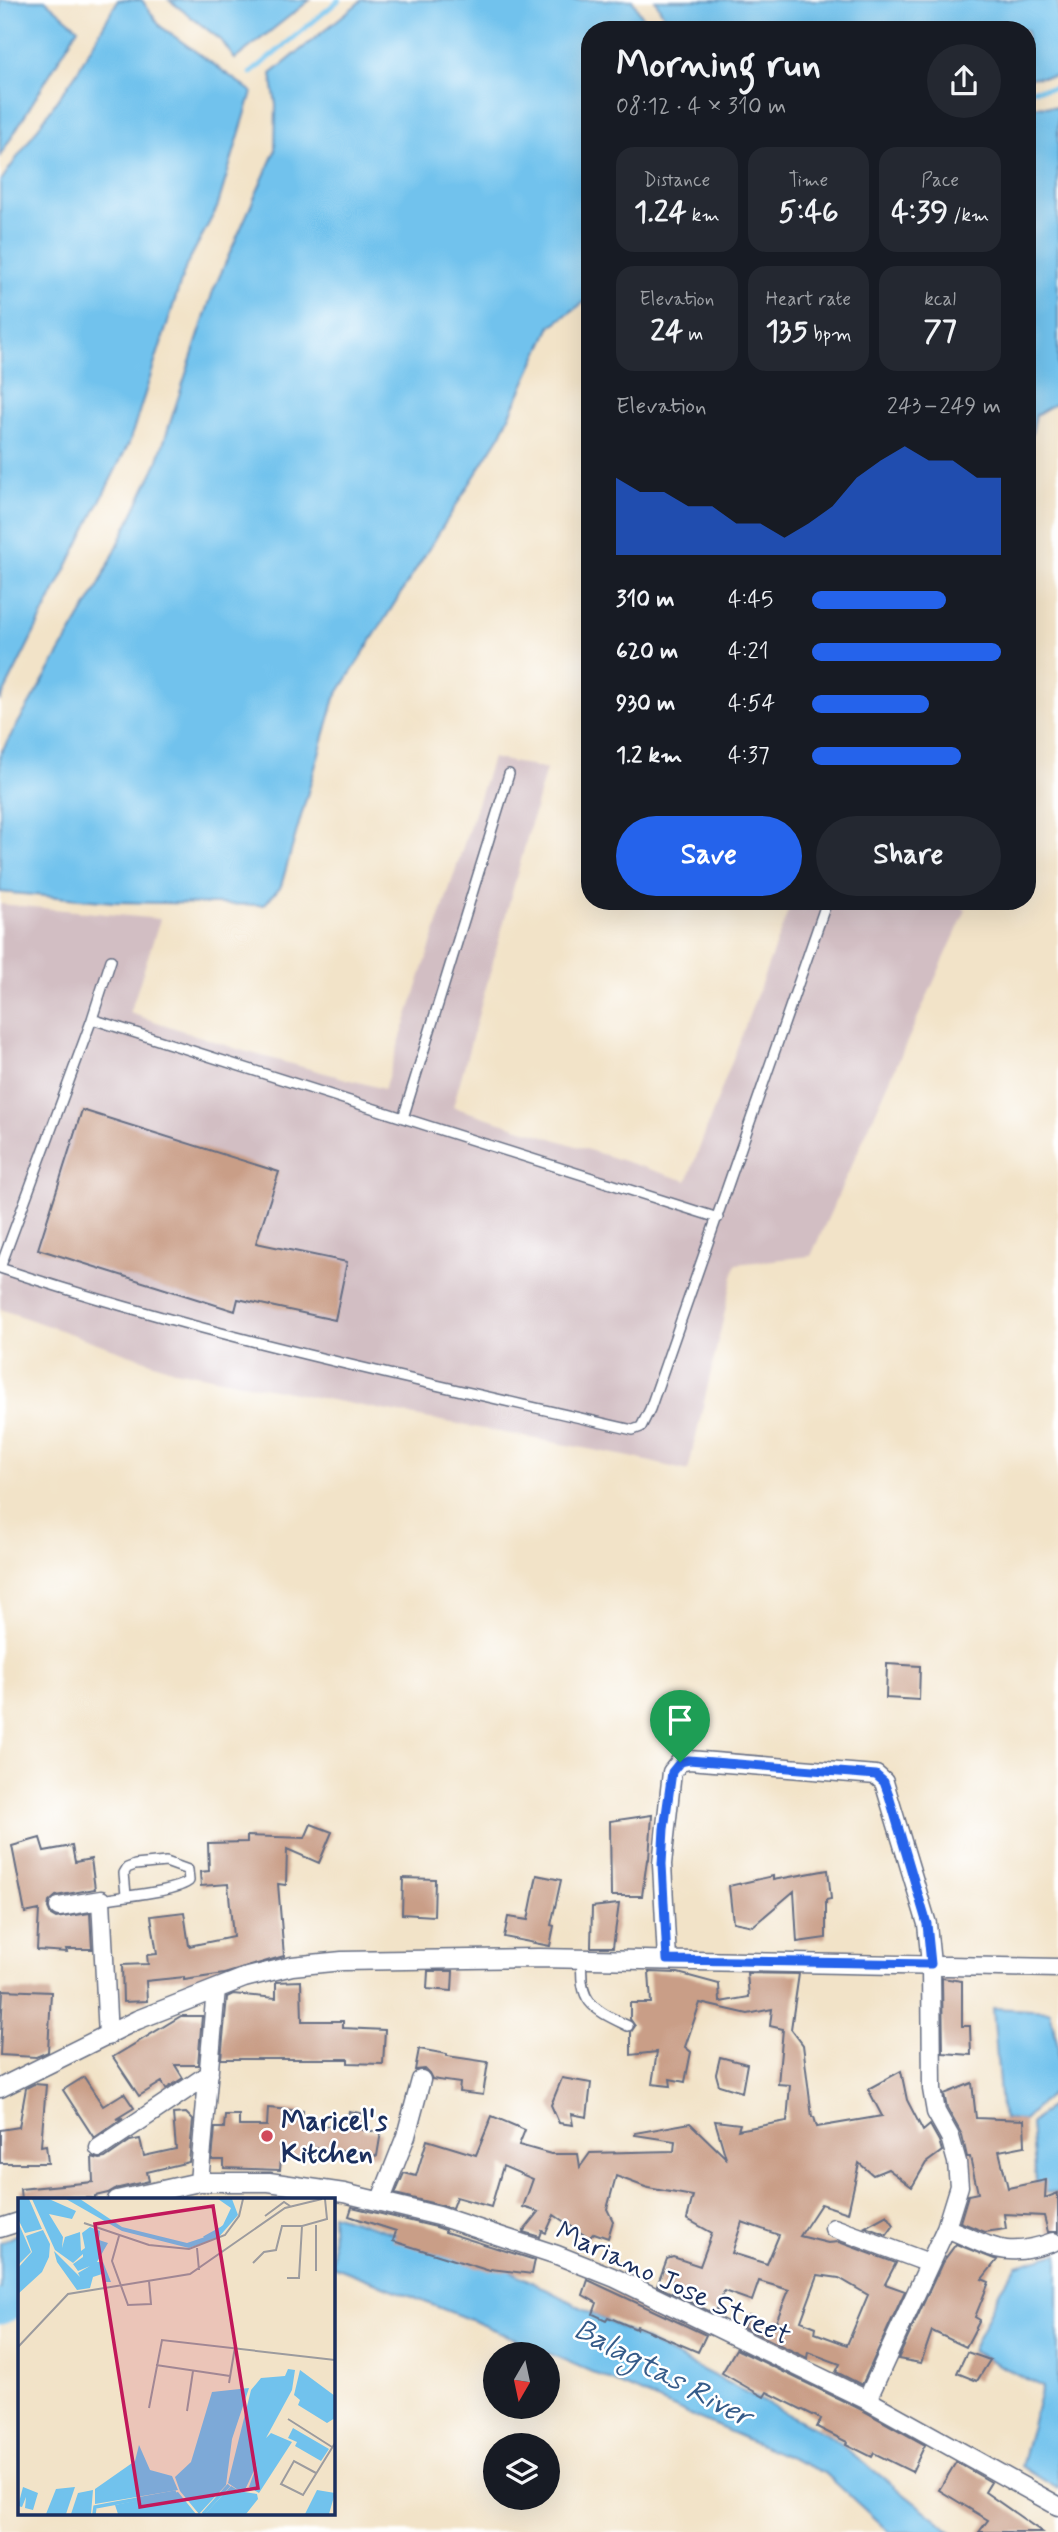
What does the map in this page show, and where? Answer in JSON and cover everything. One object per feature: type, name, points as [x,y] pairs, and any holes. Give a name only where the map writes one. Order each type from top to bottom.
[{"type":"street","points":[[667,1960],[662,1864],[664,1829],[672,1772],[680,1762],[689,1760],[876,1775],[884,1782],[927,1924],[931,1964],[932,2089],[936,2112],[950,2137],[957,2162],[959,2186],[946,2228],[867,2400]]},
{"type":"street","points":[[59,1908],[101,1900],[108,2036]]},
{"type":"street","points":[[0,2088],[136,2020],[244,1978],[292,1966],[411,1958],[1058,1968]]},
{"type":"street","points":[[199,2182],[216,1989]]},
{"type":"street","points":[[99,2148],[209,2074]]},
{"type":"street","points":[[380,2202],[406,2136],[421,2080]]},
{"type":"street","name":"Mariano Jose Street","points":[[126,2198],[199,2182],[281,2183],[344,2193],[439,2216],[557,2255],[603,2273],[867,2400],[1058,2506]]},
{"type":"street","points":[[0,2228],[18,2222]]},
{"type":"street","points":[[834,2228],[929,2263]]},
{"type":"street","points":[[946,2228],[999,2250],[1029,2250],[1053,2242]]},
{"type":"lane","points":[[403,1118],[509,774]]},
{"type":"lane","points":[[111,960],[92,1019],[0,1268],[164,1318],[278,1349],[633,1430],[641,1427],[650,1409],[824,910]]},
{"type":"lane","points":[[92,1019],[718,1218]]},
{"type":"lane","points":[[101,1900],[185,1885],[189,1881],[188,1870],[166,1862],[127,1868],[124,1873],[126,1895]]},
{"type":"lane","points":[[582,1959],[580,1985],[586,1999],[601,2013],[628,2026]]},
{"type":"shaded area","points":[[492,758],[546,769],[453,1107],[687,1181],[789,910],[966,910],[811,1256],[736,1264],[688,1471],[630,1457],[174,1370],[0,1309],[0,904],[160,919],[130,1013],[240,1050],[384,1089]]},
{"type":"water","points":[[0,0],[45,0],[78,28],[0,156]]},
{"type":"water","points":[[118,0],[142,0],[160,26],[252,92],[217,208],[186,266],[129,443],[0,701],[0,182],[77,72]]},
{"type":"water","points":[[169,0],[310,0],[235,59],[221,40]]},
{"type":"water","points":[[362,0],[632,0],[645,21],[581,21],[581,304],[551,326],[501,434],[335,698],[281,886],[264,905],[114,902],[0,892],[0,754],[97,589],[157,463],[213,291],[275,151],[276,105],[271,74]]},
{"type":"water","points":[[655,0],[1058,0],[1058,76],[1036,77],[1036,21],[667,21]]},
{"type":"water","points":[[1036,106],[1058,107],[1058,402],[1036,415]]},
{"type":"water","points":[[993,2008],[1050,2011],[1058,2046],[1058,2087],[1024,2120],[1005,2119],[1001,2108]]},
{"type":"water","points":[[1058,2099],[1058,2193],[1037,2192],[1031,2124]]},
{"type":"water","points":[[334,2215],[503,2267],[830,2436],[952,2532],[889,2532],[825,2473],[560,2358],[560,2342],[523,2342],[334,2266]]},
{"type":"water","points":[[18,2234],[18,2290],[0,2303],[0,2243]]},
{"type":"water","points":[[1058,2253],[1058,2489],[1021,2466],[1042,2387],[972,2351],[1000,2290],[1017,2265]]},
{"type":"building","points":[[82,1110],[279,1172],[256,1243],[347,1262],[335,1320],[238,1299],[235,1311],[38,1249]]},
{"type":"building","points":[[887,1664],[920,1666],[919,1700],[886,1698]]},
{"type":"building","points":[[652,1815],[649,1859],[642,1896],[611,1896],[610,1821]]},
{"type":"building","points":[[311,1824],[332,1832],[319,1863],[287,1849],[286,1885],[278,1884],[284,1956],[224,1974],[184,1980],[184,1977],[146,1981],[147,2001],[123,2002],[122,1965],[148,1964],[147,1955],[157,1954],[151,1916],[184,1912],[189,1946],[233,1937],[228,1884],[201,1886],[200,1872],[209,1871],[208,1843],[247,1842],[247,1836],[305,1838]]},
{"type":"building","points":[[40,1838],[44,1851],[72,1846],[75,1862],[91,1859],[95,1889],[56,1896],[49,1902],[48,1908],[56,1918],[90,1913],[92,1949],[66,1949],[67,1952],[37,1950],[39,1910],[25,1913],[12,1846]]},
{"type":"building","points":[[828,1870],[831,1899],[826,1900],[826,1938],[797,1942],[794,1891],[753,1926],[733,1922],[729,1886],[773,1876],[773,1880]]},
{"type":"building","points":[[537,1875],[561,1880],[551,1925],[554,1926],[550,1946],[504,1937],[508,1917],[528,1920]]},
{"type":"building","points":[[403,1878],[435,1879],[434,1916],[402,1914]]},
{"type":"building","points":[[619,1904],[613,1947],[591,1947],[592,1907]]},
{"type":"building","points":[[428,1971],[453,1971],[452,1991],[427,1989]]},
{"type":"building","points":[[649,1972],[678,1973],[719,1984],[720,2002],[749,1997],[747,1973],[799,1974],[791,2029],[803,2045],[812,2117],[817,2127],[882,2116],[868,2089],[901,2071],[907,2100],[923,2131],[930,2125],[942,2151],[926,2163],[912,2187],[888,2169],[873,2175],[859,2163],[848,2213],[821,2204],[800,2236],[828,2243],[839,2242],[896,2263],[885,2284],[905,2291],[862,2385],[836,2372],[840,2364],[808,2352],[807,2358],[743,2327],[749,2315],[774,2327],[789,2290],[759,2281],[752,2301],[724,2291],[715,2314],[657,2286],[667,2259],[673,2257],[700,2266],[712,2233],[687,2219],[693,2196],[648,2188],[616,2176],[607,2209],[613,2221],[608,2238],[594,2233],[589,2238],[554,2215],[546,2233],[542,2231],[540,2237],[523,2232],[539,2212],[523,2207],[533,2179],[503,2166],[491,2207],[456,2197],[452,2208],[395,2194],[404,2173],[416,2176],[427,2140],[476,2155],[492,2116],[525,2130],[519,2145],[551,2154],[578,2154],[580,2167],[590,2153],[674,2151],[675,2141],[635,2133],[690,2123],[726,2158],[715,2121],[740,2124],[738,2130],[787,2121],[790,2085],[778,2084],[783,2029],[770,2026],[772,2009],[748,2014],[700,2003],[685,2047],[691,2052],[685,2082],[670,2079],[671,2086],[652,2084],[657,2052],[631,2055],[631,2032],[635,2026],[630,2019],[630,2003],[651,2003]],"holes":[[[742,2222],[779,2235],[767,2264],[732,2253]],[[818,2275],[839,2278],[868,2295],[847,2345],[815,2333],[816,2327],[801,2321]]]},
{"type":"building","points":[[942,1978],[962,1981],[962,2026],[970,2026],[971,2055],[943,2053]]},
{"type":"building","points":[[301,1981],[302,2021],[343,2021],[343,2028],[385,2030],[383,2064],[348,2063],[348,2059],[221,2059],[227,1997],[233,1994],[276,1998],[276,1982]]},
{"type":"building","points":[[3,1990],[51,1992],[48,2052],[36,2057],[0,2055]]},
{"type":"building","points":[[181,2016],[202,2016],[198,2065],[175,2065],[183,2078],[166,2089],[162,2082],[139,2096],[113,2057]]},
{"type":"building","points":[[419,2049],[488,2062],[483,2095],[459,2092],[460,2083],[432,2079],[425,2069],[415,2070]]},
{"type":"building","points":[[720,2057],[747,2064],[742,2092],[719,2085],[716,2074]]},
{"type":"building","points":[[84,2077],[103,2106],[124,2093],[134,2108],[94,2138],[63,2090]]},
{"type":"building","points":[[562,2078],[591,2083],[587,2117],[571,2114],[573,2125],[559,2123],[551,2105]]},
{"type":"building","points":[[972,2083],[976,2118],[1024,2120],[1025,2146],[999,2151],[1008,2188],[1046,2180],[1045,2198],[1058,2193],[1058,2232],[1048,2232],[1044,2216],[1004,2214],[1006,2229],[985,2232],[960,2222],[968,2195],[978,2193],[970,2157],[967,2157],[962,2135],[947,2108],[944,2094]]},
{"type":"building","points":[[34,2084],[46,2085],[41,2146],[46,2145],[48,2163],[0,2163],[0,2130],[19,2127],[26,2088]]},
{"type":"building","points":[[268,2108],[303,2111],[302,2119],[318,2120],[318,2125],[346,2128],[349,2111],[365,2114],[363,2130],[381,2132],[377,2156],[316,2148],[315,2159],[281,2157],[280,2170],[224,2168],[224,2160],[212,2160],[215,2128],[224,2128],[225,2115],[239,2115],[239,2126],[267,2126]]},
{"type":"building","points":[[186,2113],[193,2120],[189,2162],[147,2172],[149,2181],[115,2189],[95,2198],[21,2198],[20,2189],[93,2182],[92,2157],[105,2158],[130,2141],[140,2139],[144,2156],[176,2149],[173,2114]]},
{"type":"building","points":[[352,2207],[436,2227],[535,2260],[532,2274],[490,2271],[393,2241],[396,2231],[349,2216]]},
{"type":"building","points":[[887,2215],[894,2225],[887,2235],[865,2227]]},
{"type":"building","points":[[956,2244],[997,2260],[982,2279],[989,2282],[975,2317],[980,2320],[966,2347],[932,2331],[921,2363],[898,2359],[942,2263]]},
{"type":"building","points":[[588,2280],[706,2335],[698,2352],[637,2326],[636,2329],[608,2317],[606,2320],[593,2314],[597,2303],[583,2295]]},
{"type":"building","points":[[736,2349],[862,2410],[925,2445],[912,2472],[874,2453],[872,2457],[846,2444],[847,2442],[817,2427],[821,2419],[767,2392],[764,2397],[722,2373]]},
{"type":"building","points":[[967,2352],[990,2360],[977,2381],[957,2373]]},
{"type":"building","points":[[956,2462],[991,2482],[985,2492],[1042,2532],[979,2532],[988,2520],[939,2490]]},
{"type":"waterway","points":[[251,73],[339,0]]},
{"type":"waterway","points":[[1036,89],[1058,88]]},
{"type":"waterway","name":"Balagtas River","points":[[0,2308],[18,2300]]},
{"type":"place","name":"Maricel's Kitchen","points":[[267,2136]]},
{"type":"route","points":[[689,1760],[876,1775],[884,1782],[889,1796],[927,1924],[931,1964],[667,1960],[662,1864],[664,1829],[672,1772],[680,1762],[689,1760]]}]
